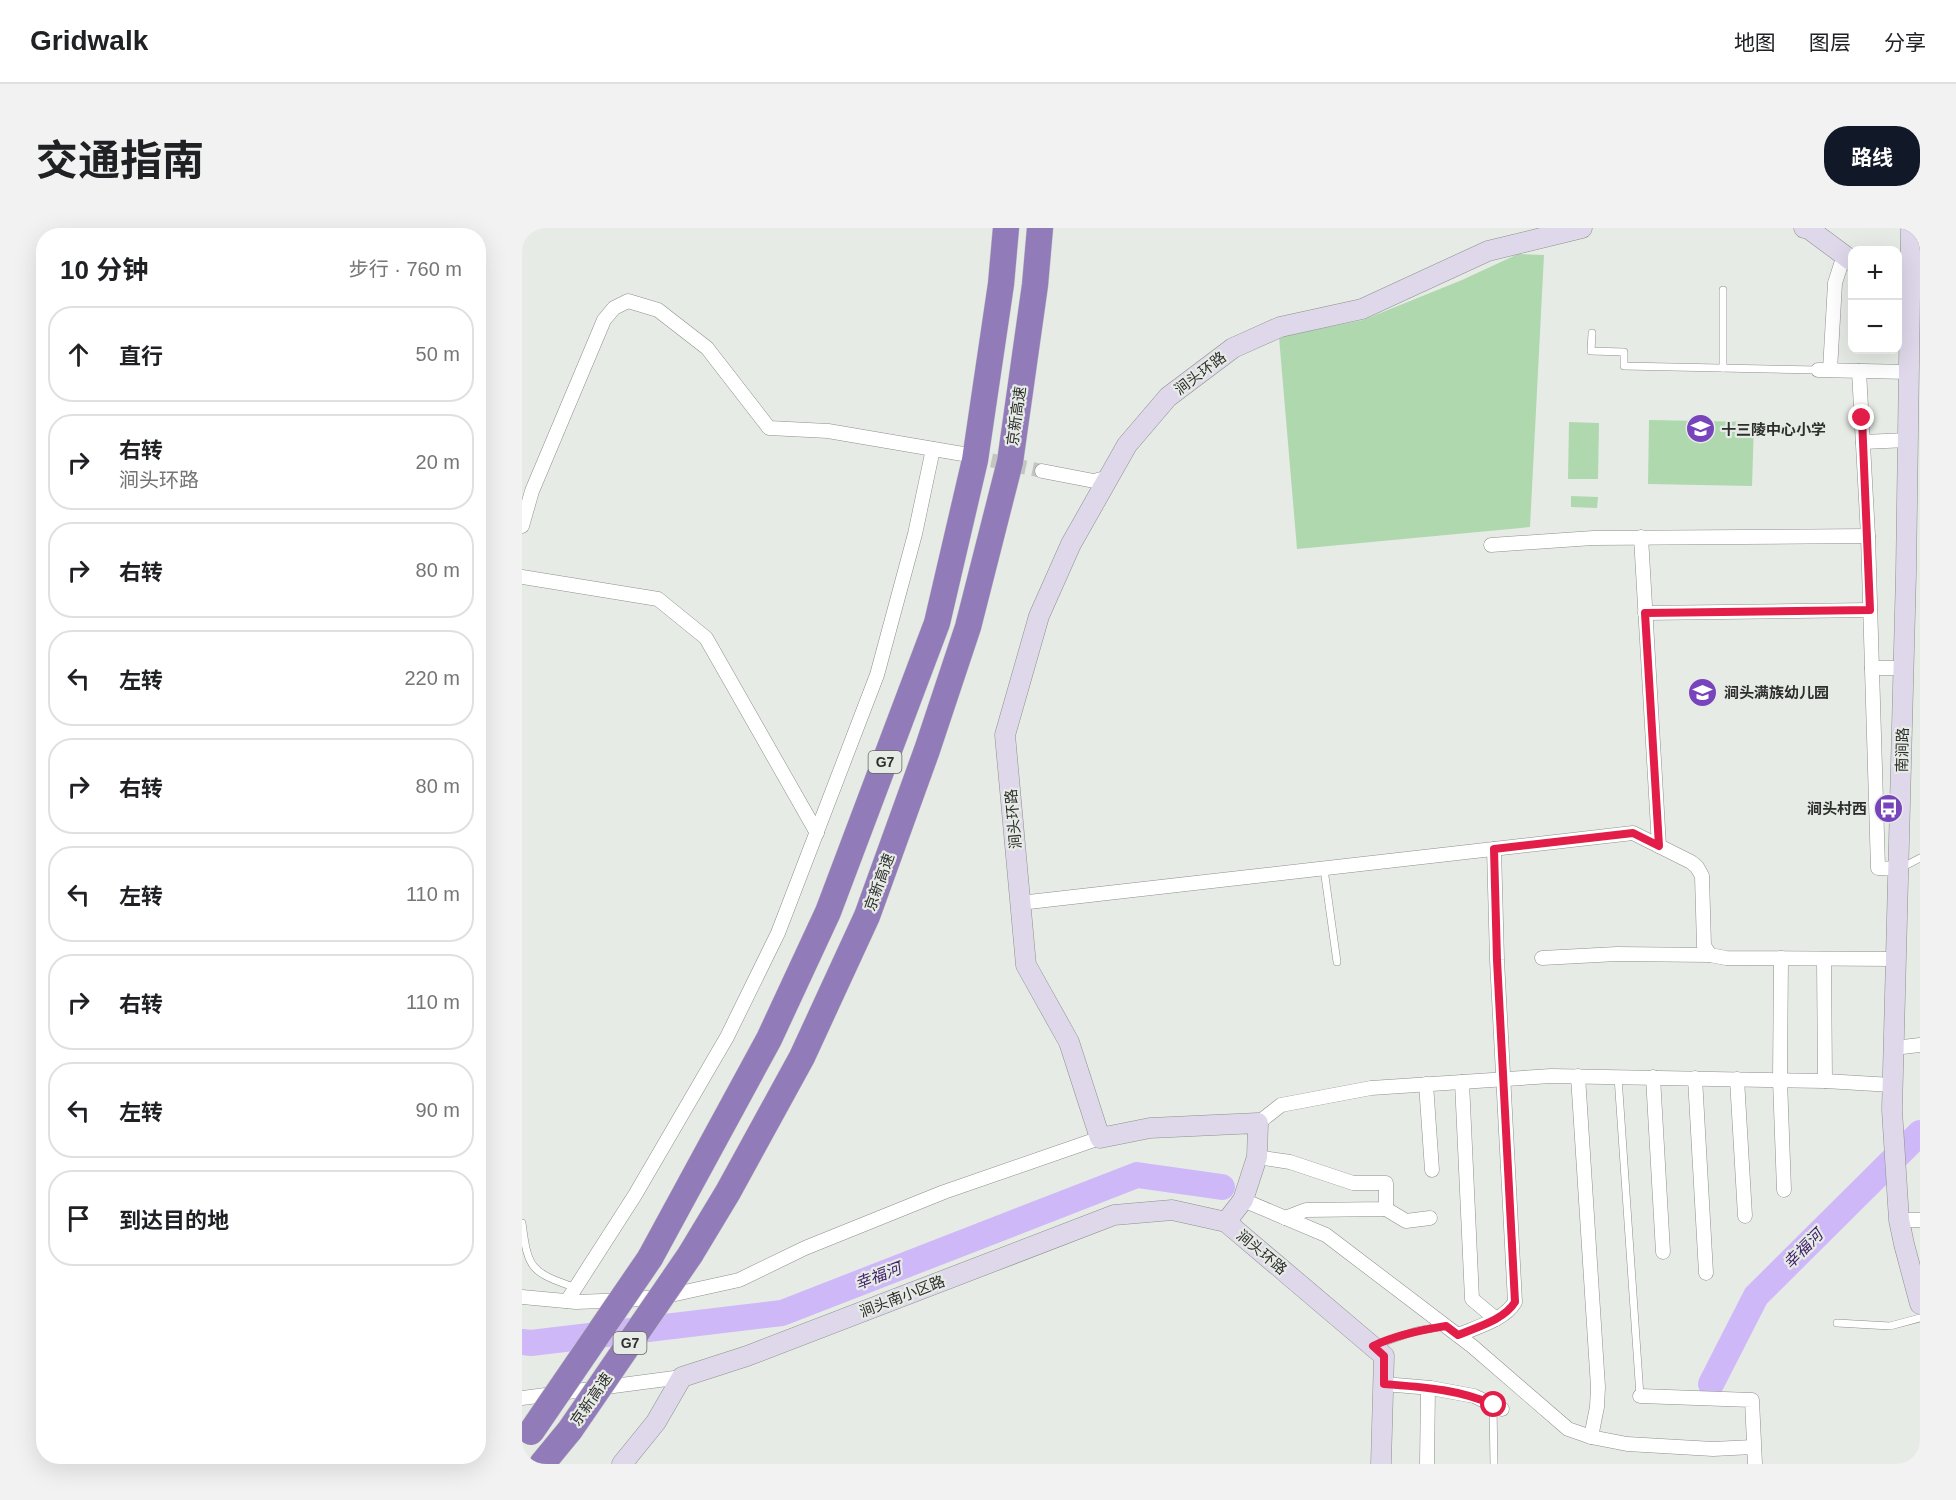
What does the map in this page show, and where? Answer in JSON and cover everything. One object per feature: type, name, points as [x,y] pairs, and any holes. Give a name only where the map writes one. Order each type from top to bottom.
[{"type":"highway","name":"京新高速","points":[[526,1437],[650,1258],[769,1039],[828,912],[937,623],[975,460],[1001,284],[1006,228]]},
{"type":"highway","name":"京新高速","points":[[542,1464],[570,1430],[690,1255],[728,1192],[812,1035],[867,916],[927,750],[968,627],[1010,462],[1035,285],[1040,228]]},
{"type":"street","name":"涧头环路","points":[[1101,1138],[1069,1042],[1026,965],[1005,735],[1039,616],[1071,544],[1127,445],[1168,397],[1233,348],[1280,327],[1362,309],[1488,251],[1582,228]]},
{"type":"street","points":[[1804,228],[1809,228],[1848,258],[1835,283],[1824,370],[1909,372]]},
{"type":"street","name":"南涧路","points":[[1911,228],[1909,372],[1914,440],[1904,668],[1892,1110],[1899,1220],[1920,1304]]},
{"type":"street","points":[[522,526],[532,492],[604,320],[615,308],[628,301],[658,310],[707,348],[769,428],[828,431],[963,454]]},
{"type":"street","points":[[1859,371],[1868,536],[1878,868],[1898,869]]},
{"type":"street","points":[[1863,442],[1914,440]]},
{"type":"street","points":[[567,1301],[634,1195],[727,1037],[778,933],[877,675],[915,534],[933,449]]},
{"type":"street","points":[[1042,471],[1094,481],[1109,477]]},
{"type":"street","points":[[1491,545],[1593,538],[1868,536]]},
{"type":"street","points":[[1641,537],[1659,846]]},
{"type":"street","points":[[522,577],[658,599],[706,638],[817,833]]},
{"type":"street","points":[[1645,613],[1870,610]]},
{"type":"street","points":[[1872,668],[1904,668]]},
{"type":"street","points":[[1020,903],[1633,833],[1697,867],[1702,876],[1704,945],[1710,955]]},
{"type":"street","points":[[1458,1335],[1496,1319],[1511,1308],[1515,1302],[1497,960],[1494,849]]},
{"type":"street","points":[[1542,958],[1617,954],[1710,955],[1726,958],[1896,959]]},
{"type":"street","points":[[1781,958],[1780,1080],[1784,1190]]},
{"type":"street","points":[[1824,958],[1825,1081]]},
{"type":"street","points":[[1894,1048],[1920,1045]]},
{"type":"street","points":[[1578,1076],[1598,1378],[1597,1407],[1591,1437]]},
{"type":"street","points":[[522,1297],[567,1301],[629,1300],[671,1295],[740,1280],[805,1248],[944,1192],[1101,1138],[1150,1128],[1258,1123],[1281,1105],[1371,1088],[1578,1076],[1825,1081],[1892,1085]]},
{"type":"street","points":[[1653,1077],[1664,1252]]},
{"type":"street","points":[[1695,1078],[1706,1273]]},
{"type":"street","points":[[1737,1079],[1745,1216]]},
{"type":"street","points":[[1462,1082],[1472,1299],[1496,1319]]},
{"type":"street","points":[[1426,1084],[1432,1170]]},
{"type":"street","name":"涧头环路","points":[[1258,1123],[1257,1157],[1243,1200],[1226,1222],[1379,1343],[1384,1356],[1382,1464]]},
{"type":"street","points":[[1257,1157],[1290,1162],[1353,1183],[1386,1183],[1386,1209]]},
{"type":"street","points":[[1243,1200],[1326,1235],[1458,1335],[1568,1429],[1591,1437],[1627,1444],[1713,1449],[1753,1447]]},
{"type":"street","points":[[1286,1218],[1306,1210],[1386,1209],[1406,1221],[1430,1218]]},
{"type":"street","name":"涧头南小区路","points":[[682,1377],[747,1356],[1114,1215],[1172,1210],[1226,1222]]},
{"type":"street","points":[[1899,1220],[1920,1220]]},
{"type":"street","points":[[522,1398],[682,1377]]},
{"type":"street","points":[[621,1464],[656,1422],[682,1377]]},
{"type":"street","points":[[1384,1384],[1428,1388],[1474,1396],[1498,1407]]},
{"type":"street","points":[[1427,1464],[1428,1388]]},
{"type":"street","points":[[1640,1396],[1752,1400],[1755,1464]]},
{"type":"lane","points":[[1723,290],[1723,368]]},
{"type":"lane","points":[[1592,333],[1591,351],[1624,352],[1624,366],[1824,370]]},
{"type":"lane","points":[[1898,869],[1920,858]]},
{"type":"lane","points":[[1324,869],[1337,962]]},
{"type":"lane","points":[[1618,1077],[1640,1396]]},
{"type":"lane","points":[[522,1223],[526,1253],[531,1265],[546,1277],[576,1288]]},
{"type":"lane","points":[[1837,1323],[1890,1326],[1920,1318]]},
{"type":"lane","points":[[1379,1343],[1416,1331],[1446,1326]]},
{"type":"lane","points":[[1494,1464],[1498,1407]]},
{"type":"green space","points":[[1518,254],[1544,255],[1530,527],[1297,549],[1279,337],[1363,320],[1462,280]]},
{"type":"green space","points":[[1649,420],[1754,422],[1752,486],[1648,484]]},
{"type":"green space","points":[[1569,422],[1599,423],[1598,479],[1568,479]]},
{"type":"green space","points":[[1571,496],[1598,497],[1597,508],[1571,507]]},
{"type":"waterway","name":"幸福河","points":[[1711,1384],[1756,1296],[1920,1133]]},
{"type":"waterway","name":"幸福河","points":[[522,1342],[531,1343],[782,1313],[1137,1175],[1222,1187]]},
{"type":"tunnel","points":[[971,456],[1042,471]]},
{"type":"place","name":"十三陵中心小学","points":[[1700,429]]},
{"type":"place","name":"涧头满族幼儿园","points":[[1703,692]]},
{"type":"place","name":"涧头村西","points":[[1888,808]]},
{"type":"route","points":[[1494,1405],[1474,1396],[1431,1388],[1384,1384],[1384,1356],[1373,1346],[1384,1340],[1416,1331],[1446,1326],[1458,1335],[1492,1321],[1511,1308],[1515,1302],[1497,960],[1494,849],[1633,833],[1659,846],[1645,613],[1870,610],[1862,418]]}]
